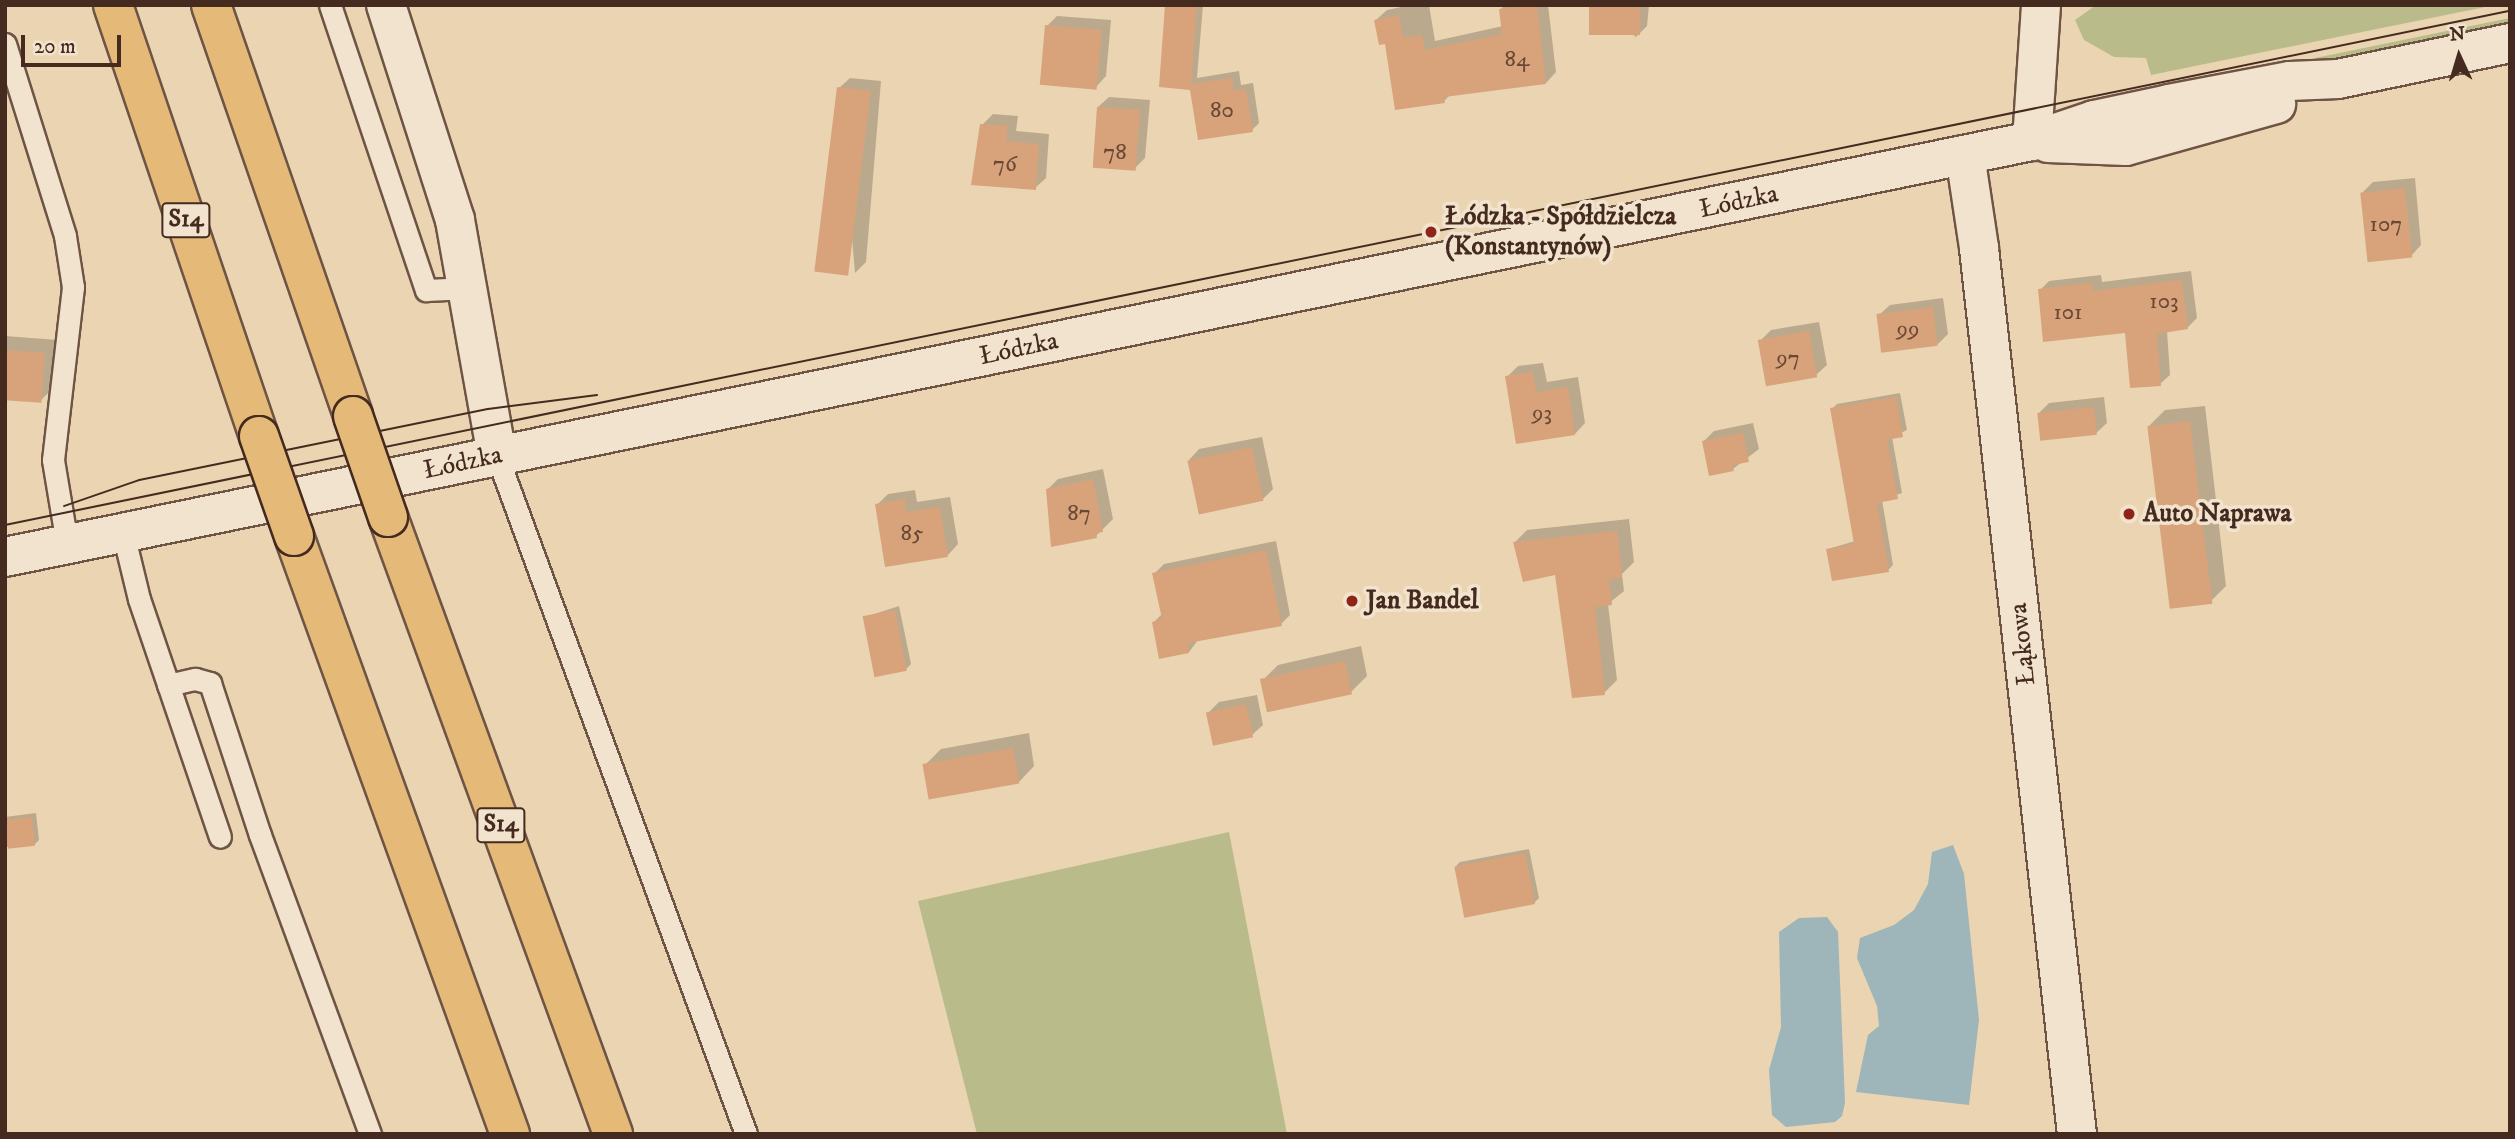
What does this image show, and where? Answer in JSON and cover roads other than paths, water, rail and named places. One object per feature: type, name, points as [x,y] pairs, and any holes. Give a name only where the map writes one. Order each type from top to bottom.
[{"type":"highway","name":"S14","points":[[113,5],[294,536],[510,1134]]},
{"type":"highway","name":"S14","points":[[211,5],[388,516],[613,1134]]},
{"type":"main road","points":[[386,5],[441,164],[469,288],[497,456]]},
{"type":"main road","points":[[2032,141],[2041,5]]},
{"type":"main road","name":"Łódzka","points":[[5,557],[2032,141],[2105,147],[2154,141],[2296,98],[2338,79],[2510,43]]},
{"type":"main road","name":"Łąkowa","points":[[1965,155],[1979,248],[2077,1134]]},
{"type":"lane","points":[[330,5],[426,290],[469,288]]},
{"type":"lane","points":[[5,44],[65,236],[73,287],[53,460],[67,544]]},
{"type":"lane","points":[[497,456],[746,1134]]},
{"type":"lane","points":[[123,533],[168,685],[220,837]]},
{"type":"lane","points":[[168,685],[195,678],[211,683],[260,835],[370,1134]]},
{"type":"water","points":[[1953,845],[1964,874],[1979,1020],[1969,1105],[1856,1092],[1868,1035],[1879,1026],[1877,1006],[1857,958],[1860,938],[1894,925],[1914,910],[1928,884],[1932,852]]},
{"type":"water","points":[[1827,917],[1838,932],[1845,1103],[1842,1116],[1835,1122],[1786,1127],[1772,1115],[1769,1070],[1781,1027],[1779,932],[1799,918]]},
{"type":"tram line","points":[[5,525],[2510,11]]},
{"type":"tram line","points":[[64,506],[139,480],[488,409],[597,395]]},
{"type":"place","name":"Łódzka - Spółdzielcza (Konstantynów)","points":[[1431,232]]},
{"type":"place","name":"Auto Naprawa","points":[[2129,514]]},
{"type":"place","name":"Jan Bandel","points":[[1352,601]]}]
